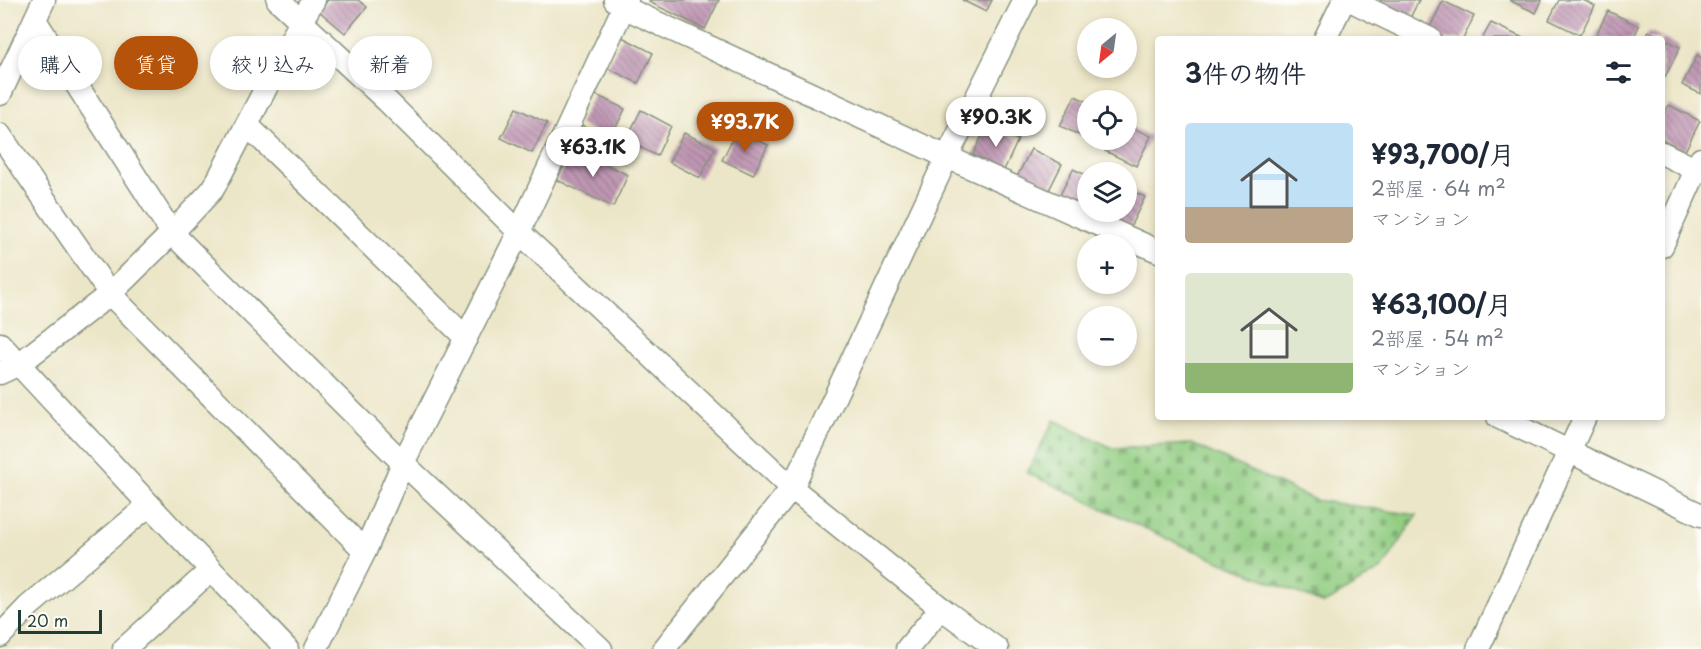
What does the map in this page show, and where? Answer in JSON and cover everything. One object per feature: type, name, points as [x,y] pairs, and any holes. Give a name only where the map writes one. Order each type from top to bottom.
[{"type":"street","points":[[278,0],[386,100],[519,232],[792,488],[941,608],[997,649]]},
{"type":"street","points":[[9,368],[110,294],[213,189],[314,0]]},
{"type":"street","points":[[664,649],[792,488],[947,157],[1025,0]]},
{"type":"street","points":[[1326,36],[1344,0]]},
{"type":"street","points":[[1350,0],[1424,36]]},
{"type":"street","points":[[316,649],[365,551],[403,463],[519,232],[622,2],[947,157],[1155,250]]},
{"type":"street","points":[[0,94],[39,10]]},
{"type":"street","points":[[39,10],[172,233],[403,463],[601,649]]},
{"type":"street","points":[[247,125],[466,338]]},
{"type":"street","points":[[0,135],[110,294],[365,551]]},
{"type":"street","points":[[1665,154],[1699,166],[1665,240]]},
{"type":"street","points":[[0,344],[9,368],[149,505],[287,649]]},
{"type":"street","points":[[1504,420],[1701,515]]},
{"type":"street","points":[[1478,649],[1584,420]]},
{"type":"street","points":[[0,636],[30,606],[149,505]]},
{"type":"street","points":[[124,649],[211,570]]},
{"type":"street","points":[[907,649],[941,608]]},
{"type":"green space","points":[[1054,420],[1112,448],[1192,444],[1315,500],[1417,515],[1383,568],[1324,604],[1181,545],[1027,473]]},
{"type":"building","points":[[328,0],[358,0],[367,7],[345,33],[319,11]]},
{"type":"building","points":[[650,0],[719,0],[705,29],[649,2]]},
{"type":"building","points":[[962,0],[992,0],[986,12]]},
{"type":"building","points":[[1381,0],[1419,0],[1409,20],[1378,5]]},
{"type":"building","points":[[1509,0],[1542,0],[1536,13]]},
{"type":"building","points":[[1559,0],[1583,0],[1595,6],[1580,35],[1549,20]]},
{"type":"building","points":[[1443,1],[1474,16],[1464,36],[1438,36],[1428,31]]},
{"type":"building","points":[[1608,11],[1639,26],[1634,36],[1596,36]]},
{"type":"building","points":[[1491,23],[1519,36],[1484,36]]},
{"type":"building","points":[[1649,31],[1659,36],[1646,36]]},
{"type":"building","points":[[622,37],[653,53],[638,83],[607,68]]},
{"type":"building","points":[[1665,39],[1680,47],[1665,77]]},
{"type":"building","points":[[1697,55],[1701,57],[1701,94],[1682,85]]},
{"type":"building","points":[[594,94],[625,109],[610,139],[579,124]]},
{"type":"building","points":[[1075,96],[1077,97],[1077,134],[1060,126]]},
{"type":"building","points":[[1669,105],[1700,121],[1685,151],[1665,141],[1665,113]]},
{"type":"building","points":[[516,108],[547,123],[532,153],[501,138]]},
{"type":"building","points":[[641,110],[671,126],[657,156],[626,140]]},
{"type":"building","points":[[987,125],[1018,140],[1004,170],[973,155]]},
{"type":"building","points":[[737,130],[768,145],[753,175],[722,160]]},
{"type":"building","points":[[1137,130],[1151,136],[1137,164],[1137,162],[1128,162],[1105,151],[1137,150]]},
{"type":"building","points":[[684,133],[715,148],[700,178],[669,162]]},
{"type":"building","points":[[573,148],[628,175],[613,207],[557,180]]},
{"type":"building","points":[[1031,149],[1062,164],[1047,194],[1016,179]]},
{"type":"building","points":[[1073,169],[1077,171],[1077,207],[1058,199]]},
{"type":"building","points":[[1137,193],[1145,197],[1137,213]]},
{"type":"building","points":[[1120,222],[1132,222],[1130,227]]}]
